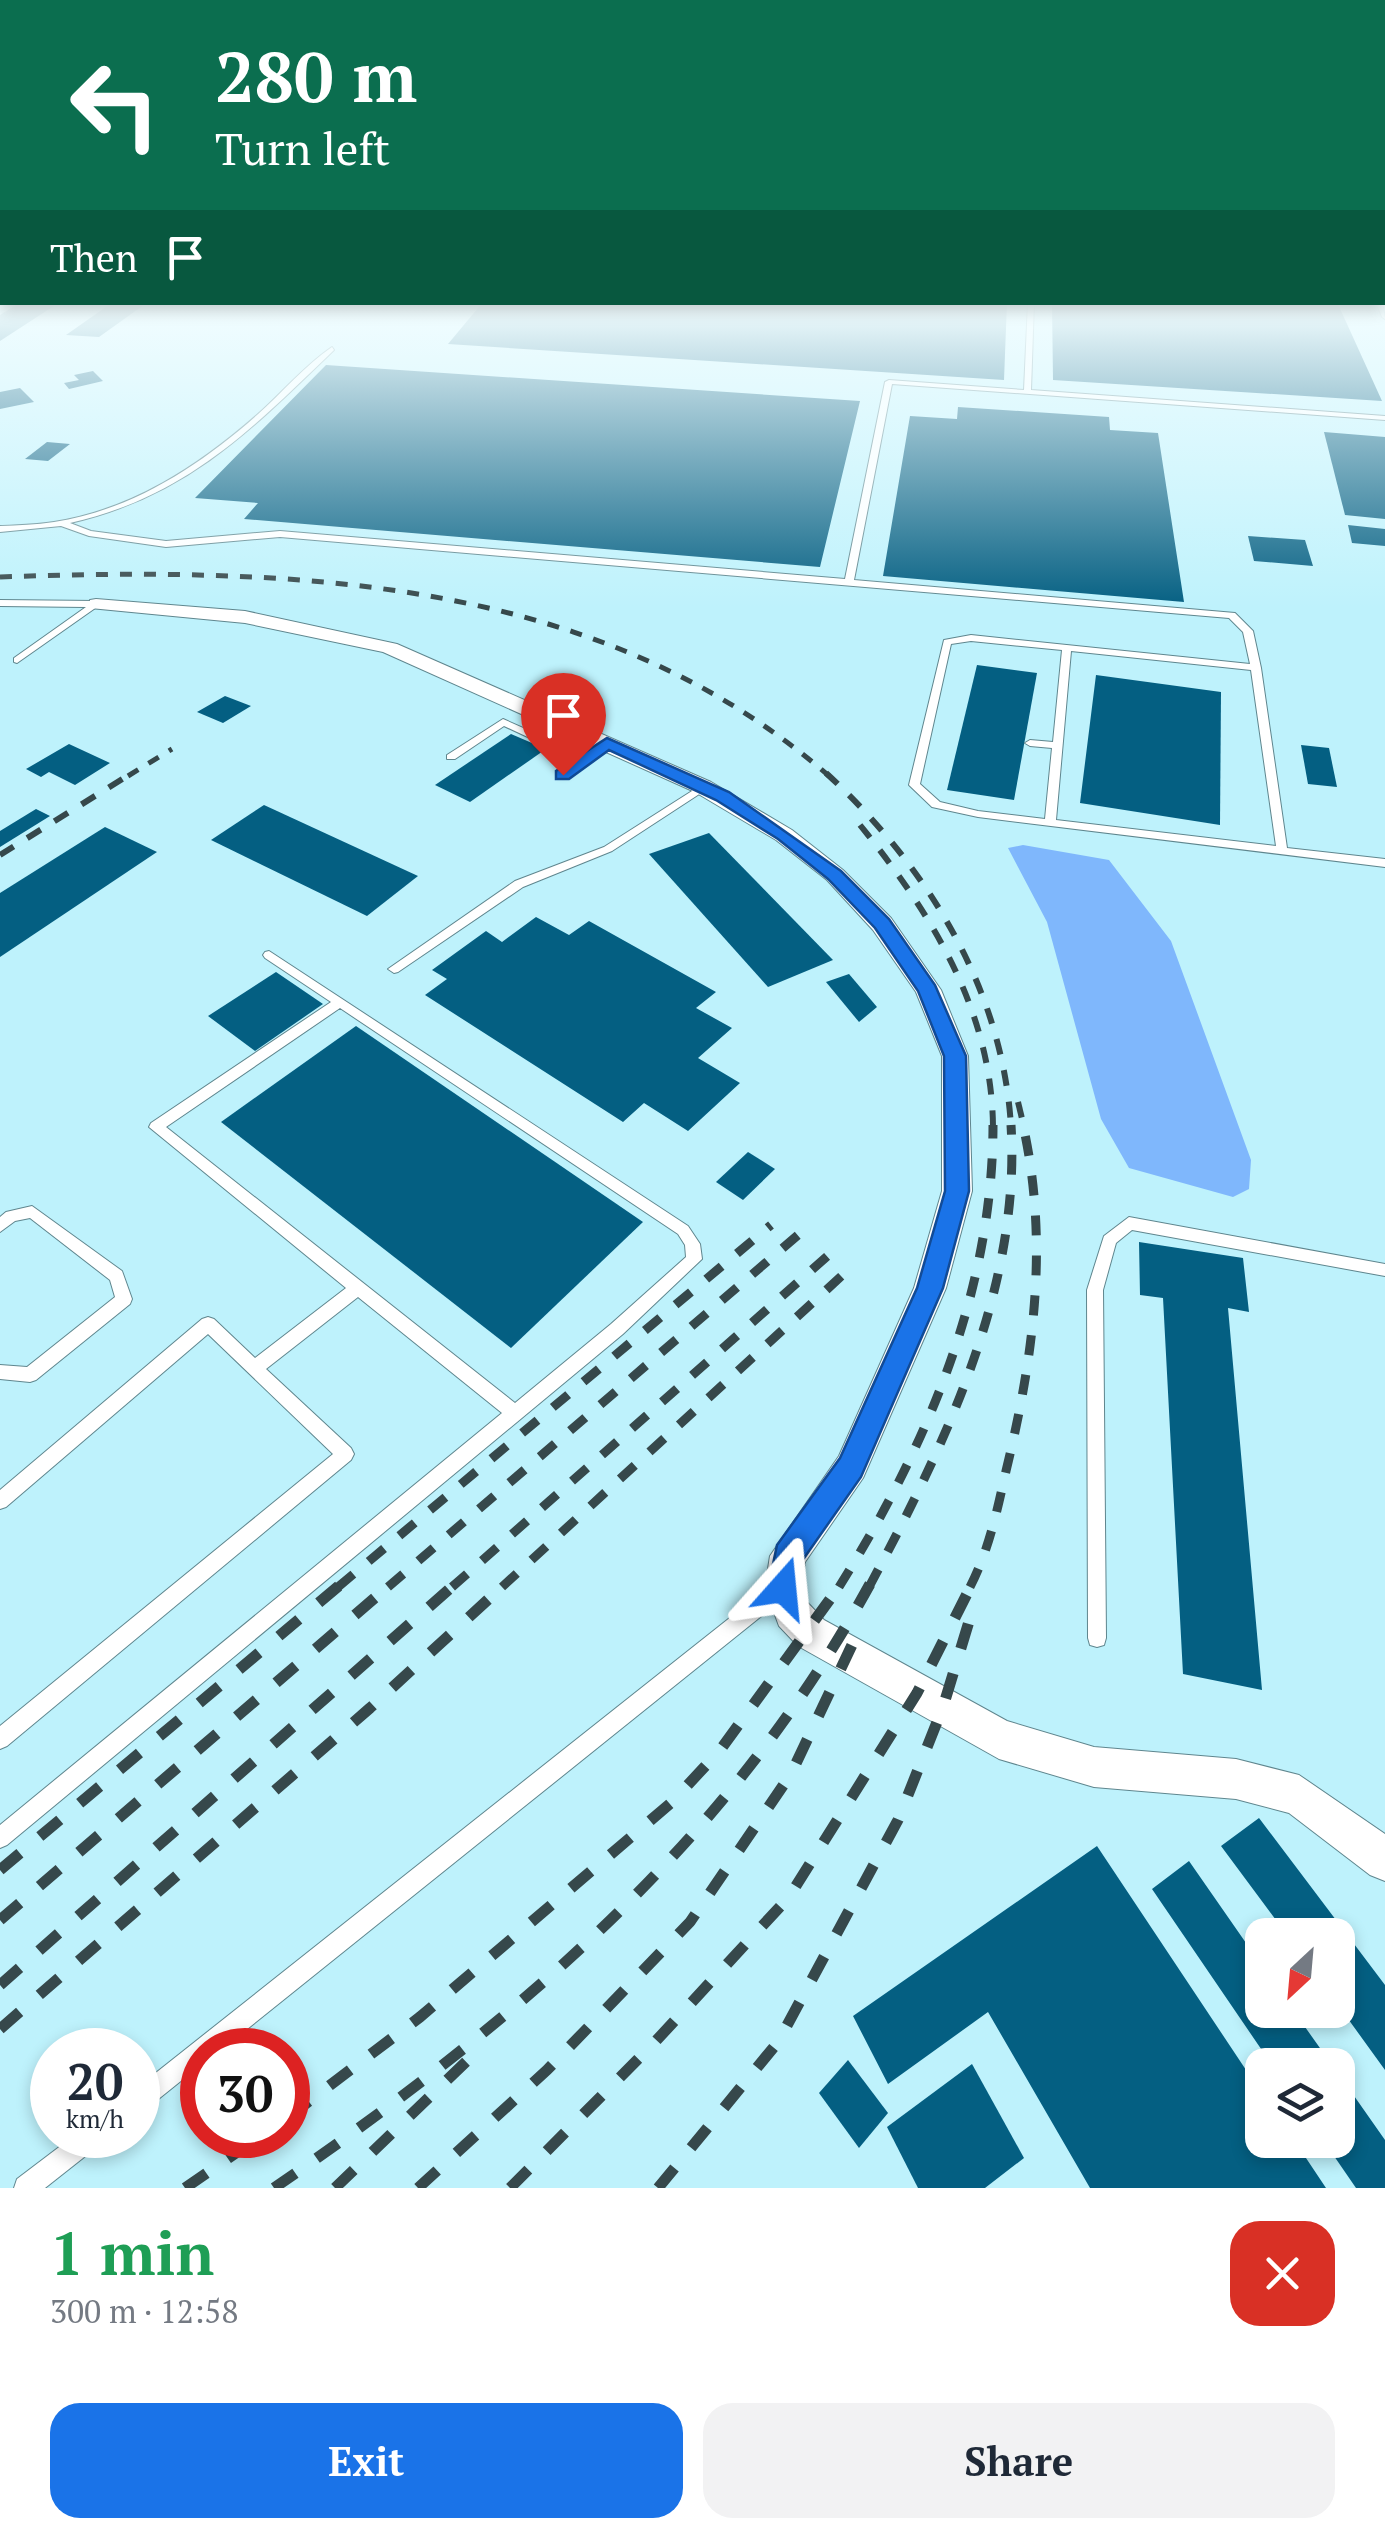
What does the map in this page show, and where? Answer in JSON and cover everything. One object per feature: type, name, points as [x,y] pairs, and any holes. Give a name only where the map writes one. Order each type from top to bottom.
[{"type":"street","points":[[96,604],[242,615],[336,631],[390,648],[596,751],[703,787],[784,835],[834,875],[882,924],[928,990],[955,1056],[957,1191],[930,1288],[850,1468],[788,1556],[783,1588],[792,1613],[811,1632],[999,1739],[1094,1767],[1236,1779],[1299,1795],[1385,1860]]},
{"type":"lane","points":[[0,529],[64,524],[188,476],[221,453],[274,404]]},
{"type":"lane","points":[[849,582],[885,404]]},
{"type":"lane","points":[[1194,404],[1385,418]]},
{"type":"lane","points":[[64,524],[89,533],[166,544],[280,534],[1232,615],[1248,631],[1256,668],[1282,851]]},
{"type":"lane","points":[[0,602],[96,604]]},
{"type":"lane","points":[[17,660],[96,604]]},
{"type":"lane","points":[[1256,668],[971,638],[948,642],[914,784],[936,805],[1385,864]]},
{"type":"lane","points":[[1050,823],[1067,648]]},
{"type":"lane","points":[[451,757],[503,722],[596,751]]},
{"type":"lane","points":[[1030,743],[1058,746]]},
{"type":"lane","points":[[563,775],[596,751]]},
{"type":"lane","points":[[394,969],[519,884],[608,849],[703,787]]},
{"type":"lane","points":[[0,1838],[285,1606],[512,1412],[684,1273],[694,1259],[692,1244],[683,1230],[269,955]]},
{"type":"lane","points":[[340,1002],[156,1127],[512,1412]]},
{"type":"lane","points":[[0,1226],[11,1216],[32,1212],[117,1276],[124,1300],[30,1376],[0,1372]]},
{"type":"lane","points":[[1097,1638],[1096,1290],[1108,1240],[1130,1224],[1385,1270]]},
{"type":"lane","points":[[254,1368],[358,1288]]},
{"type":"lane","points":[[0,1500],[208,1324],[345,1454],[0,1739]]},
{"type":"lane","points":[[231,2028],[783,1588]]},
{"type":"lane","points":[[160,2084],[180,2068]]},
{"type":"lane","points":[[26,2188],[64,2158]]},
{"type":"shaded area","points":[[0,404],[1385,404],[1385,2188],[0,2188]]},
{"type":"water","points":[[1023,845],[1109,860],[1171,941],[1251,1160],[1249,1189],[1233,1197],[1129,1168],[1101,1119],[1047,922],[1008,848]]},
{"type":"building","points":[[287,404],[859,404],[820,567],[244,519],[258,503],[195,498]]},
{"type":"building","points":[[958,407],[1109,417],[1110,430],[1158,433],[1184,602],[883,576],[910,416],[957,419]]},
{"type":"building","points":[[1324,432],[1385,437],[1385,519],[1345,515]]},
{"type":"building","points":[[47,442],[70,444],[48,461],[25,459]]},
{"type":"building","points":[[1348,525],[1385,529],[1385,546],[1352,543]]},
{"type":"building","points":[[1248,536],[1305,540],[1313,566],[1254,561]]},
{"type":"building","points":[[977,665],[1037,673],[1014,800],[947,790]]},
{"type":"building","points":[[1096,675],[1221,692],[1220,825],[1080,803]]},
{"type":"building","points":[[225,696],[251,706],[223,723],[197,712]]},
{"type":"building","points":[[511,734],[546,749],[470,802],[435,785]]},
{"type":"building","points":[[69,744],[110,763],[75,785],[49,772],[41,777],[26,769]]},
{"type":"building","points":[[1301,745],[1329,748],[1337,787],[1308,784]]},
{"type":"building","points":[[264,805],[418,876],[367,916],[211,840]]},
{"type":"building","points":[[36,809],[50,816],[0,847],[0,831]]},
{"type":"building","points":[[105,827],[157,852],[0,957],[0,893]]},
{"type":"building","points":[[709,833],[833,960],[768,987],[649,854]]},
{"type":"building","points":[[536,917],[569,935],[589,921],[716,992],[696,1008],[732,1028],[698,1058],[740,1083],[688,1131],[644,1103],[623,1122],[425,995],[447,979],[432,970],[486,931],[502,942]]},
{"type":"building","points":[[276,972],[323,1004],[255,1051],[208,1016]]},
{"type":"building","points":[[849,974],[877,1007],[859,1022],[826,982]]},
{"type":"building","points":[[356,1026],[643,1222],[511,1348],[221,1122]]},
{"type":"building","points":[[748,1152],[775,1169],[743,1200],[716,1182]]},
{"type":"building","points":[[1139,1242],[1243,1258],[1249,1312],[1228,1308],[1262,1690],[1183,1674],[1163,1298],[1140,1295]]},
{"type":"building","points":[[1259,1818],[1334,1918],[1274,1918],[1221,1846]]},
{"type":"building","points":[[1097,1846],[1245,2068],[1245,2158],[1306,2158],[1326,2188],[1090,2188],[988,2012],[888,2084],[853,2016]]},
{"type":"building","points":[[1189,1861],[1245,1942],[1245,2025],[1152,1889]]},
{"type":"building","points":[[1355,1945],[1385,1985],[1385,2070],[1355,2028]]},
{"type":"building","points":[[1247,2028],[1306,2028],[1320,2048],[1260,2048]]},
{"type":"building","points":[[848,2060],[888,2113],[859,2148],[819,2093]]},
{"type":"building","points":[[972,2064],[1024,2158],[985,2188],[918,2188],[887,2127]]},
{"type":"building","points":[[1355,2097],[1385,2140],[1385,2188],[1356,2188],[1335,2158],[1355,2158]]},
{"type":"railway","points":[[0,577],[220,576],[329,583],[437,597],[542,622],[643,659],[739,709],[829,776]]},
{"type":"railway","points":[[128,776],[172,749]]},
{"type":"railway","points":[[0,855],[132,773]]},
{"type":"railway","points":[[826,773],[896,848],[953,933],[976,979],[993,1027],[1005,1076],[1011,1127]]},
{"type":"railway","points":[[860,825],[911,893],[953,965],[982,1043],[993,1126]]},
{"type":"railway","points":[[1018,1102],[1024,1127]]},
{"type":"railway","points":[[970,1587],[996,1516],[1031,1342],[1035,1212],[1023,1125]]},
{"type":"railway","points":[[840,1586],[900,1480],[949,1366],[981,1248],[990,1187],[993,1126]]},
{"type":"railway","points":[[869,1587],[924,1479],[972,1365],[1004,1246],[1011,1186],[1011,1127]]},
{"type":"railway","points":[[338,1587],[771,1225]]},
{"type":"railway","points":[[388,1587],[805,1229]]},
{"type":"railway","points":[[452,1587],[840,1245]]},
{"type":"railway","points":[[502,1587],[847,1271]]},
{"type":"railway","points":[[0,1870],[341,1584]]},
{"type":"railway","points":[[0,1920],[391,1584]]},
{"type":"railway","points":[[0,1985],[455,1584]]},
{"type":"railway","points":[[0,2029],[370,1708],[505,1584]]},
{"type":"railway","points":[[274,2188],[449,2060],[609,1922],[682,1846],[750,1765],[813,1678],[870,1584]]},
{"type":"railway","points":[[510,2188],[654,2043],[789,1897],[917,1693],[972,1584]]},
{"type":"railway","points":[[310,2100],[420,2017],[672,1802],[721,1749],[840,1586]]},
{"type":"railway","points":[[658,2188],[778,2042],[898,1820],[943,1707],[974,1605]]},
{"type":"railway","points":[[418,2188],[547,2070],[690,1922],[791,1774],[861,1626]]},
{"type":"railway","points":[[335,2188],[475,2053]]},
{"type":"railway","points":[[185,2188],[229,2158]]},
{"type":"route","points":[[563,775],[607,743],[723,796],[784,835],[834,875],[882,924],[928,990],[955,1056],[957,1191],[930,1288],[850,1468],[788,1556],[783,1588]]}]
